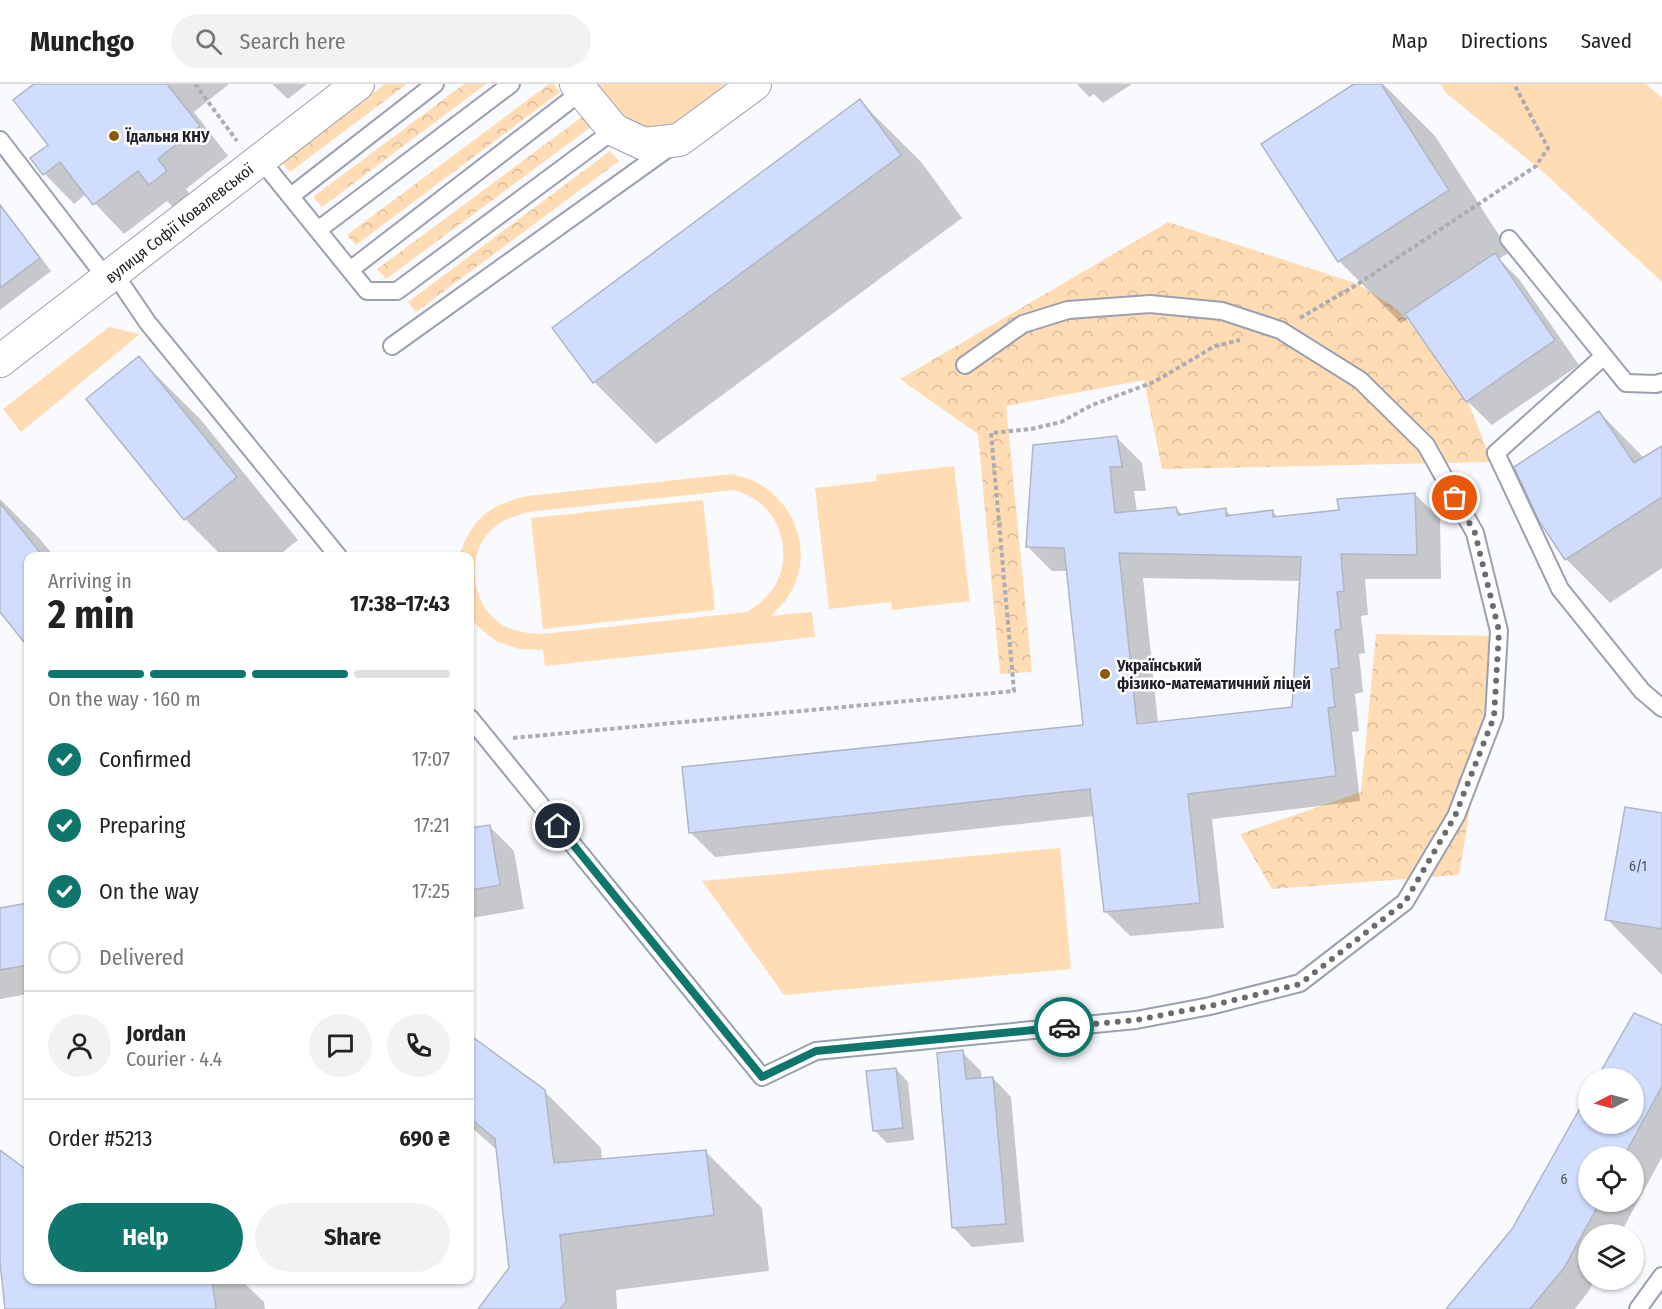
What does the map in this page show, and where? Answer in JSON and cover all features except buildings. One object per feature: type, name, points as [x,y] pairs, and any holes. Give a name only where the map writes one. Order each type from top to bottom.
[{"type":"street","name":"вулиця Софії Ковалевської","points":[[0,361],[358,84]]},
{"type":"street","points":[[579,88],[614,130],[644,144],[679,140],[754,84]]},
{"type":"lane","points":[[291,196],[435,84]]},
{"type":"lane","points":[[318,230],[511,84]]},
{"type":"lane","points":[[350,270],[579,88]]},
{"type":"lane","points":[[261,160],[367,291],[397,291],[614,130]]},
{"type":"lane","points":[[0,140],[335,552]]},
{"type":"lane","points":[[392,346],[679,140]]},
{"type":"lane","points":[[1509,239],[1626,383],[1656,384],[1662,381]]},
{"type":"lane","points":[[474,723],[762,1077],[816,1051],[1136,1020],[1210,1006],[1300,984],[1405,902],[1455,816],[1494,717],[1499,631],[1475,533],[1426,446],[1360,380],[1280,330],[1222,311],[1150,304],[1068,310],[1023,324],[964,365]]},
{"type":"lane","points":[[1604,356],[1496,453],[1560,589],[1642,691],[1662,708]]},
{"type":"lane","points":[[1638,1309],[1662,1276]]},
{"type":"path","points":[[195,84],[235,138]]},
{"type":"path","points":[[507,738],[1014,691],[991,434],[1031,429],[1061,422],[1092,405],[1154,382],[1215,346],[1280,330],[1358,284],[1536,166],[1548,148],[1514,84]]},
{"type":"green space","points":[[385,84],[407,84],[290,172],[281,162]]},
{"type":"green space","points":[[464,84],[486,84],[322,207],[313,197]]},
{"type":"green space","points":[[549,84],[554,84],[560,92],[356,245],[347,235]]},
{"type":"green space","points":[[597,84],[726,84],[663,131],[629,125]]},
{"type":"green space","points":[[1440,84],[1646,84],[1662,98],[1662,282],[1542,171],[1446,93]]},
{"type":"green space","points":[[582,117],[591,127],[386,279],[377,269]]},
{"type":"green space","points":[[610,151],[619,161],[416,312],[408,302]]},
{"type":"green space","points":[[1168,222],[1358,284],[1397,309],[1458,377],[1492,462],[1162,469],[1144,380],[1006,406],[1032,672],[1000,674],[978,434],[900,379]]},
{"type":"green space","points":[[109,327],[140,334],[21,432],[3,409]]},
{"type":"green space","points":[[954,466],[970,601],[892,610],[891,602],[829,609],[815,488],[877,481],[876,475]]},
{"type":"green space","points":[[732,474],[755,481],[783,504],[798,533],[800,548],[800,564],[796,580],[787,598],[771,616],[812,612],[815,637],[545,666],[543,650],[519,649],[496,641],[477,626],[474,621],[474,552],[461,552],[470,532],[483,516],[501,504],[527,496]],"holes":[[[734,490],[762,504],[777,525],[781,537],[783,563],[774,587],[762,601],[747,612],[536,634],[501,624],[483,605],[478,592],[475,579],[477,553],[491,530],[513,517],[528,512]]]},
{"type":"green space","points":[[703,500],[715,610],[543,629],[531,518]]},
{"type":"green space","points":[[1376,634],[1499,636],[1459,875],[1272,889],[1240,834],[1361,792]]},
{"type":"green space","points":[[1060,848],[1071,969],[784,995],[702,881]]},
{"type":"way so far","points":[[1064,1027],[1136,1020],[1210,1006],[1300,984],[1405,902],[1455,816],[1494,717],[1499,631],[1475,533],[1455,498]]},
{"type":"place","name":"Їдальня КНУ","points":[[114,136]]},
{"type":"place","name":"Український фізико-математичний ліцей","points":[[1105,674]]},
{"type":"route","points":[[558,826],[762,1077],[816,1051],[1064,1027]]}]
